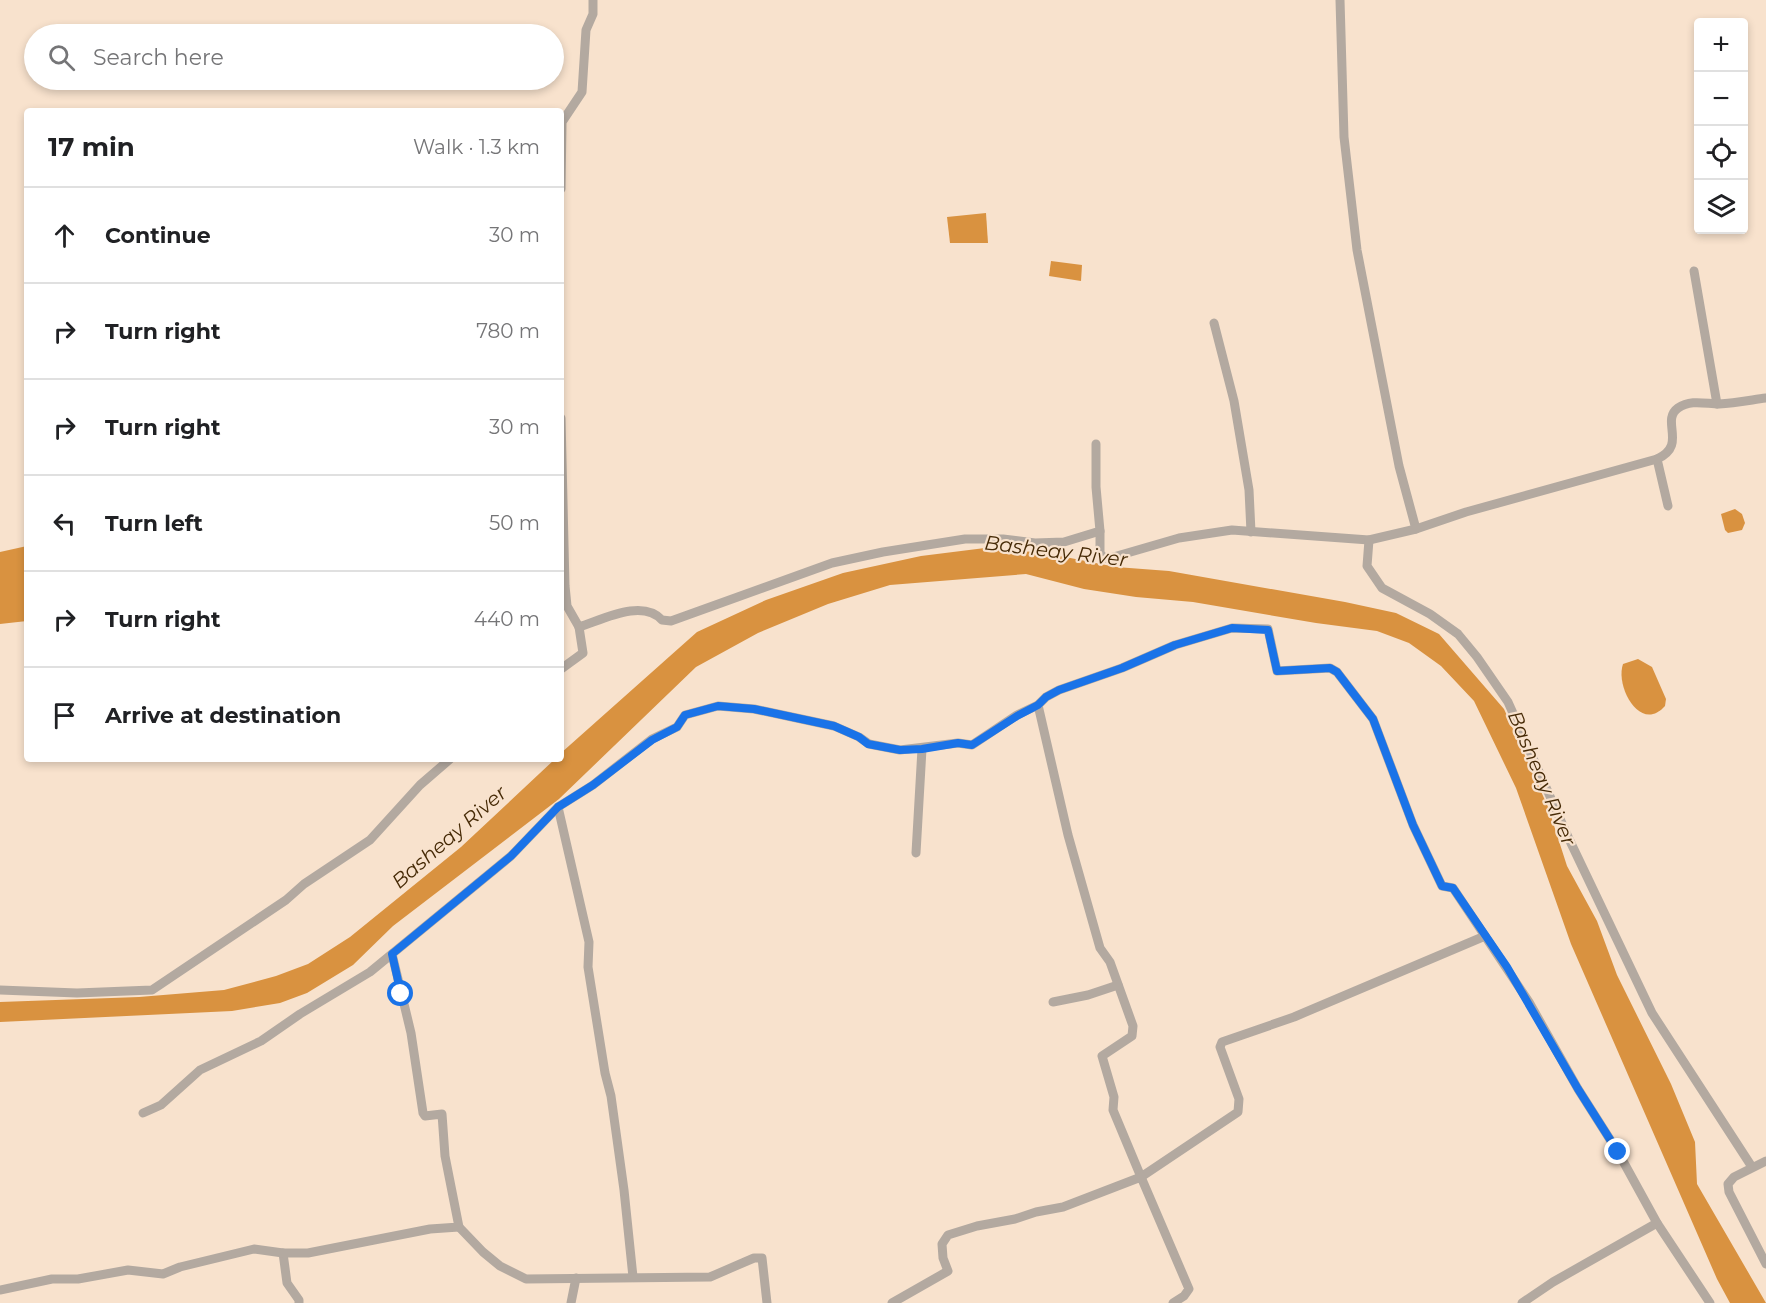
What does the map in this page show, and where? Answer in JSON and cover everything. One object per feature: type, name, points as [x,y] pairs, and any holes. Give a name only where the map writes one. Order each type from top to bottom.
[{"type":"street","points":[[564,119],[582,92],[586,30],[593,14],[593,0]]},
{"type":"street","points":[[1340,0],[1344,137],[1357,250],[1399,466],[1416,529]]},
{"type":"street","points":[[1694,271],[1717,404]]},
{"type":"street","points":[[1214,323],[1234,401],[1250,490],[1251,532]]},
{"type":"street","points":[[1096,444],[1100,553],[1104,558],[1110,558],[1179,538],[1232,530],[1369,540],[1416,529],[1466,512],[1668,454],[1672,447],[1673,414],[1678,408],[1702,402],[1717,404],[1766,398]]},
{"type":"street","points":[[1657,459],[1668,506]]},
{"type":"street","points":[[579,627],[630,611],[649,611],[656,613],[662,620],[671,621],[832,563],[883,552],[965,539],[1003,539],[1035,543],[1064,542],[1100,531]]},
{"type":"street","points":[[1369,540],[1367,566],[1382,588],[1430,614],[1458,634],[1497,684],[1508,702],[1574,849],[1652,1013],[1752,1167]]},
{"type":"street","points":[[564,544],[567,606],[579,627],[583,653],[564,667]]},
{"type":"street","points":[[143,1113],[161,1105],[200,1070],[261,1041],[300,1014],[370,972],[511,856],[558,807],[593,785],[652,740],[677,727],[685,715],[718,706],[754,709],[834,726],[859,737],[868,744],[900,750],[958,743],[972,745],[1059,690],[1122,668],[1175,645],[1232,628],[1268,630],[1277,671],[1330,668],[1337,672],[1373,719],[1413,825],[1442,886],[1453,888],[1528,1002],[1578,1089],[1618,1152],[1657,1223],[1710,1303]]},
{"type":"street","points":[[1038,705],[1068,835],[1100,948],[1110,962],[1133,1026],[1132,1036],[1102,1056],[1114,1097],[1113,1110],[1189,1289],[1184,1296],[1173,1303]]},
{"type":"street","points":[[916,853],[922,749]]},
{"type":"street","points":[[0,990],[76,993],[152,990],[286,900],[304,884],[370,840],[420,785],[447,762]]},
{"type":"street","points":[[558,807],[589,942],[588,967],[605,1073],[611,1096],[633,1277]]},
{"type":"street","points":[[892,1303],[948,1271],[943,1258],[942,1244],[948,1235],[977,1226],[1015,1220],[1035,1212],[1064,1207],[1141,1177],[1238,1112],[1239,1100],[1220,1047],[1222,1042],[1294,1017],[1485,936]]},
{"type":"street","points":[[392,954],[411,1033],[423,1113],[425,1116],[442,1114],[445,1156],[459,1227],[483,1252],[500,1266],[526,1279],[710,1277],[754,1258],[762,1258],[767,1303]]},
{"type":"street","points":[[1053,1002],[1088,995],[1118,985]]},
{"type":"street","points":[[1766,1161],[1734,1177],[1728,1184],[1729,1192],[1766,1264]]},
{"type":"street","points":[[1522,1303],[1553,1282],[1657,1223]]},
{"type":"street","points":[[0,1290],[52,1280],[78,1279],[128,1270],[163,1274],[254,1249],[283,1253],[308,1253],[430,1229],[459,1227]]},
{"type":"street","points":[[283,1253],[287,1283],[299,1303]]},
{"type":"street","points":[[571,1303],[576,1278]]},
{"type":"shaded area","points":[[986,213],[988,243],[950,243],[947,217]]},
{"type":"shaded area","points":[[1051,261],[1082,265],[1081,281],[1049,276]]},
{"type":"shaded area","points":[[1735,509],[1742,514],[1745,523],[1742,530],[1728,533],[1721,514]]},
{"type":"shaded area","points":[[24,547],[24,621],[0,624],[0,552]]},
{"type":"shaded area","points":[[985,548],[1045,553],[1116,567],[1169,571],[1396,613],[1439,634],[1504,709],[1548,807],[1567,866],[1597,921],[1617,975],[1671,1084],[1695,1142],[1697,1184],[1766,1303],[1730,1303],[1717,1279],[1571,944],[1516,788],[1474,701],[1441,666],[1409,643],[1377,631],[1193,602],[1084,589],[1026,574],[890,585],[828,604],[758,633],[696,667],[559,799],[393,926],[353,965],[307,993],[280,1003],[232,1011],[0,1022],[0,1002],[139,997],[224,990],[276,976],[308,964],[350,937],[461,847],[552,762],[564,762],[564,750],[697,632],[766,600],[843,573],[921,556]]},
{"type":"shaded area","points":[[1638,659],[1652,667],[1666,699],[1665,706],[1656,713],[1647,714],[1639,711],[1626,694],[1621,673],[1623,664]]},
{"type":"route","points":[[401,994],[392,954],[511,856],[558,807],[593,785],[652,740],[677,727],[685,715],[718,706],[754,709],[834,726],[859,737],[868,744],[900,750],[958,743],[972,745],[1059,690],[1122,668],[1175,645],[1232,628],[1268,630],[1277,671],[1330,668],[1346,682],[1373,719],[1413,825],[1442,886],[1453,888],[1507,967],[1578,1089],[1618,1152]]},
{"type":"water label","name":"Basheay River","points":[[1056,551]]},
{"type":"water label","name":"Basheay River","points":[[1542,778]]},
{"type":"water label","name":"Basheay River","points":[[449,837]]}]
